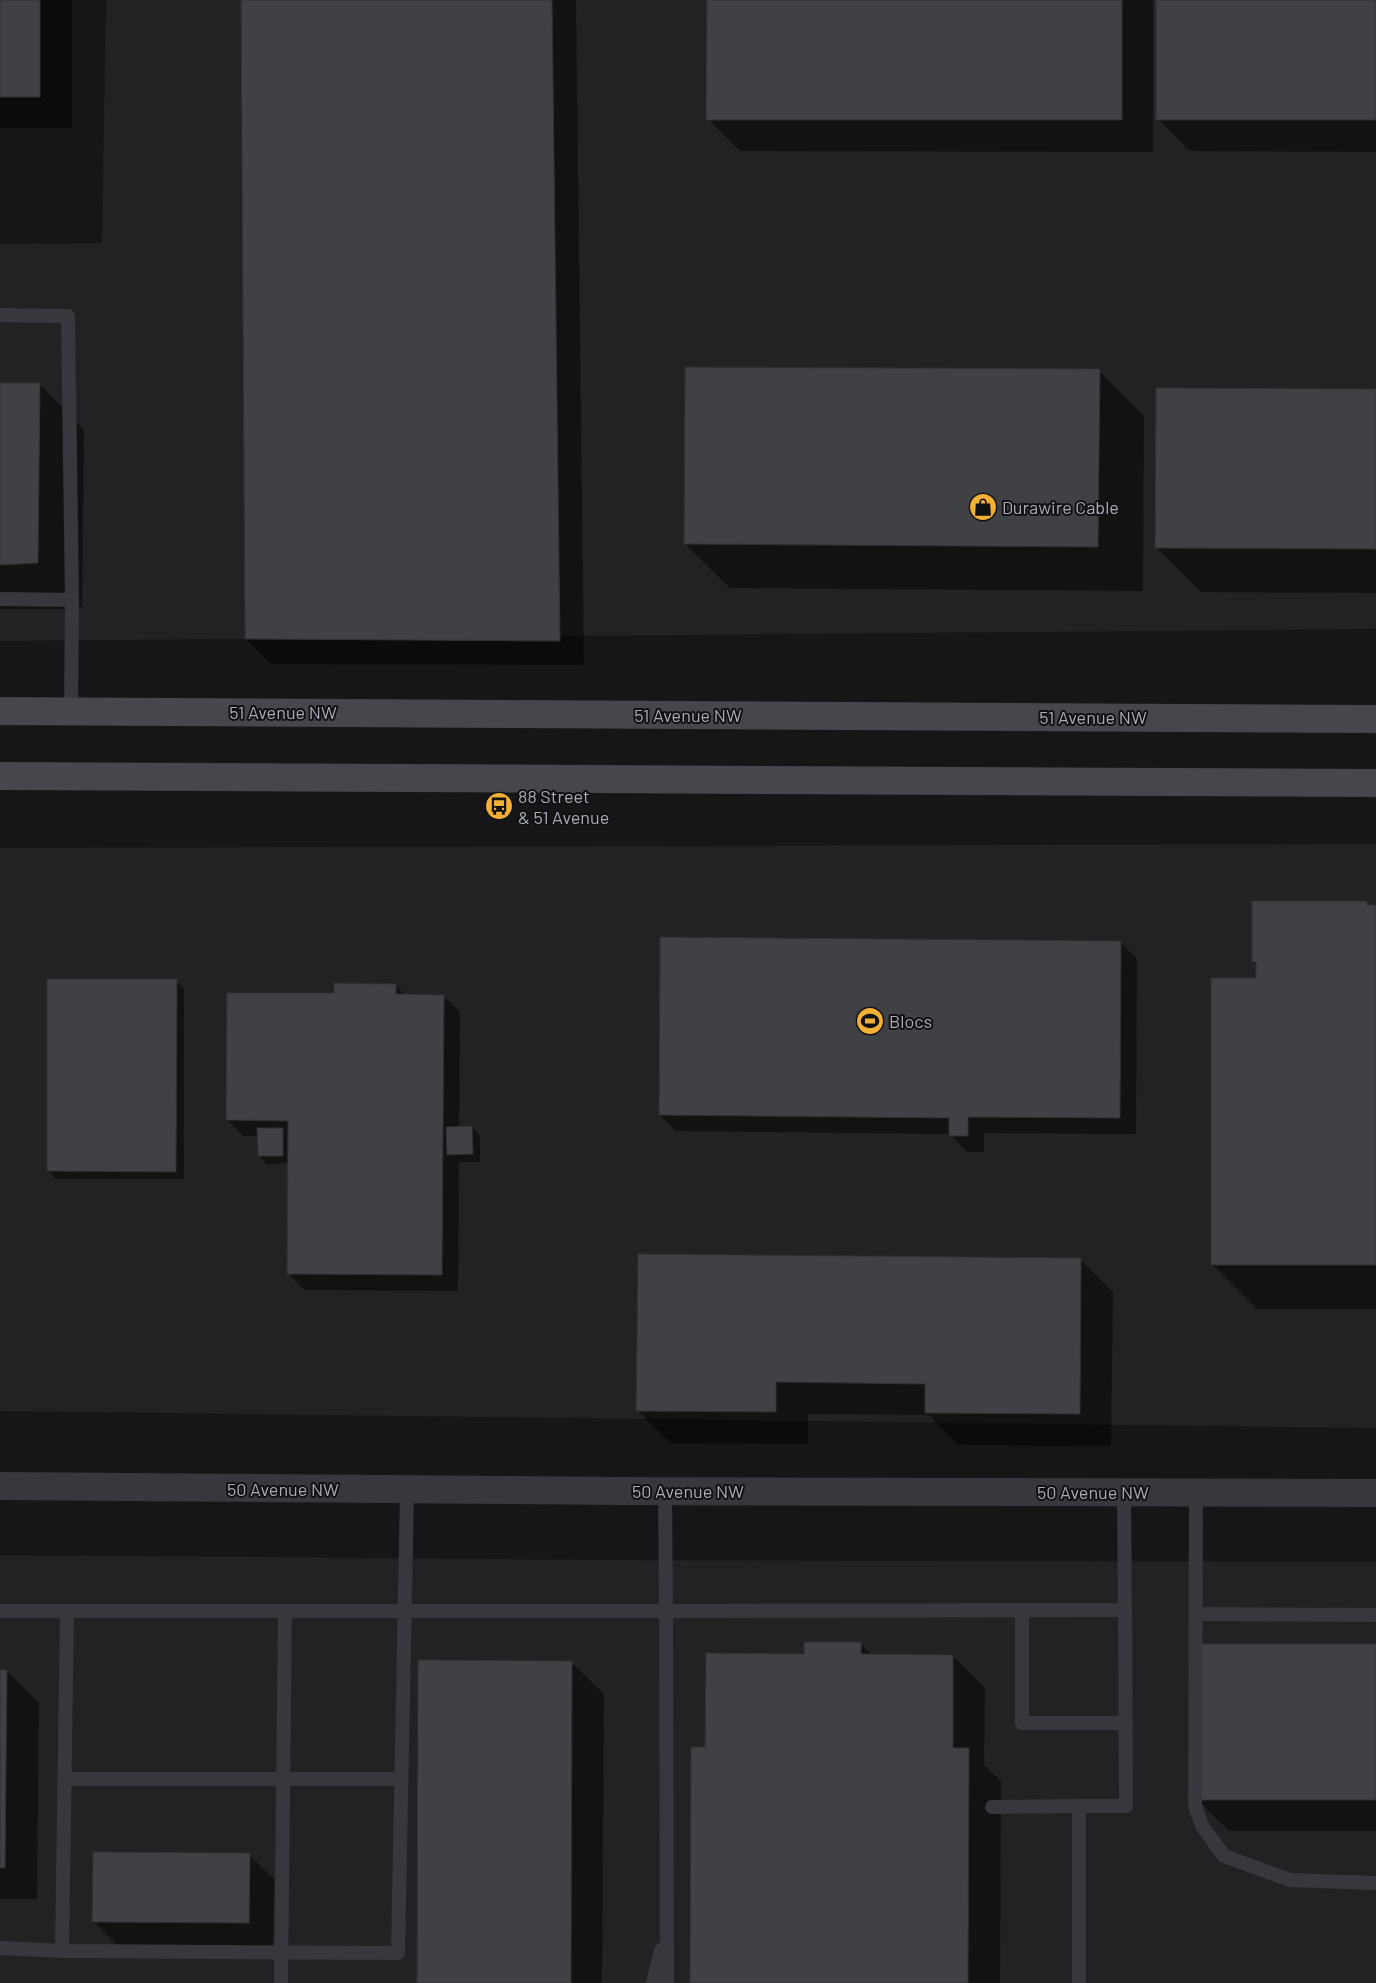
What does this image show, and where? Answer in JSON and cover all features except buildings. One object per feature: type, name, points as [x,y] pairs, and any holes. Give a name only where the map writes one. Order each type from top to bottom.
[{"type":"main road","name":"51 Avenue NW","points":[[0,711],[1376,719]]},
{"type":"main road","points":[[0,776],[1376,783]]},
{"type":"street","name":"50 Avenue NW","points":[[0,1486],[407,1490],[1376,1493]]},
{"type":"lane","points":[[0,315],[68,316],[72,600],[71,712]]},
{"type":"lane","points":[[0,599],[72,600]]},
{"type":"lane","points":[[0,1948],[62,1951],[398,1953],[407,1490]]},
{"type":"lane","points":[[665,1491],[667,1983]]},
{"type":"lane","points":[[992,1807],[1126,1806],[1124,1492]]},
{"type":"lane","points":[[1196,1492],[1195,1805],[1202,1826],[1224,1856],[1290,1880],[1376,1883]]},
{"type":"lane","points":[[1022,1610],[1022,1723],[1126,1723]]},
{"type":"lane","points":[[0,1611],[1125,1610]]},
{"type":"lane","points":[[62,1951],[66,1611]]},
{"type":"lane","points":[[281,1983],[285,1611]]},
{"type":"lane","points":[[1196,1614],[1376,1615]]},
{"type":"lane","points":[[64,1779],[401,1779]]},
{"type":"lane","points":[[1079,1806],[1079,1983]]},
{"type":"lane","points":[[653,1983],[667,1927]]},
{"type":"shaded area","points":[[106,0],[1376,0],[1376,629],[0,641],[0,244],[102,243]]},
{"type":"shaded area","points":[[1376,844],[1376,1428],[0,1411],[0,848]]},
{"type":"shaded area","points":[[0,1555],[608,1560],[1376,1562],[1376,1983],[0,1983]]},
{"type":"place","name":"Durawire Cable","points":[[983,507]]},
{"type":"place","name":"88 Street & 51 Avenue","points":[[499,806]]},
{"type":"place","name":"Blocs","points":[[870,1021]]}]
